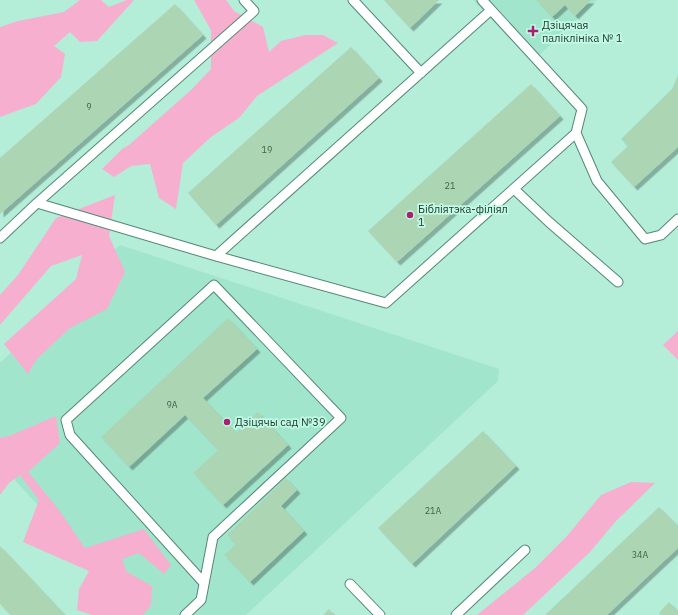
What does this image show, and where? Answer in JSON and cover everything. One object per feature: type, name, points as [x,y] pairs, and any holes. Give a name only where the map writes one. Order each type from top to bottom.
[{"type":"lane","points":[[0,238],[254,11],[244,0]]},
{"type":"lane","points":[[353,0],[420,73]]},
{"type":"lane","points":[[38,204],[216,256],[386,303],[576,133],[582,109],[482,0]]},
{"type":"lane","points":[[216,256],[491,10]]},
{"type":"lane","points":[[576,133],[597,181],[645,239],[661,235],[678,219]]},
{"type":"lane","points":[[514,189],[549,222],[618,282]]},
{"type":"lane","points":[[185,615],[201,600],[213,538],[341,418],[214,285],[66,420],[70,435],[204,583]]},
{"type":"lane","points":[[456,615],[524,550]]},
{"type":"lane","points":[[350,584],[380,615]]},
{"type":"shaded area","points":[[80,0],[101,0],[109,7],[127,0],[134,0],[97,41],[80,42],[70,32],[54,46],[65,54],[61,77],[36,104],[0,117],[0,27],[18,21],[64,12]]},
{"type":"shaded area","points":[[194,0],[226,0],[234,11],[263,27],[269,52],[281,41],[305,35],[323,35],[338,43],[257,96],[239,118],[211,137],[183,163],[176,209],[159,198],[150,164],[131,166],[114,177],[102,169],[122,149],[129,145],[191,90],[211,69],[211,30]]},
{"type":"shaded area","name":"Дзіцячая паліклініка № 1","points":[[473,0],[597,0],[532,62]]},
{"type":"shaded area","points":[[115,195],[109,236],[125,272],[107,309],[70,328],[36,360],[28,374],[4,344],[76,279],[82,255],[51,266],[0,325],[0,295],[18,275],[56,218]]},
{"type":"shaded area","name":"Дзіцячы сад №39","points":[[120,245],[499,369],[498,381],[246,615],[140,615],[0,464],[0,363]]},
{"type":"shaded area","points":[[678,331],[678,360],[663,345]]},
{"type":"shaded area","points":[[56,416],[60,443],[28,472],[59,510],[85,548],[144,529],[171,565],[164,574],[139,553],[122,559],[127,572],[152,586],[151,605],[143,615],[92,615],[77,610],[79,589],[89,571],[23,542],[39,500],[20,475],[9,483],[0,495],[0,438],[9,436]]},
{"type":"shaded area","points":[[631,482],[655,483],[615,522],[590,552],[523,615],[477,615],[535,568],[567,536],[601,495]]},
{"type":"building","points":[[384,0],[439,0],[410,28]]},
{"type":"building","points":[[536,0],[591,0],[575,16],[565,5],[552,17]]},
{"type":"building","points":[[175,4],[203,35],[0,214],[0,158]]},
{"type":"building","points":[[351,47],[379,78],[216,225],[188,193]]},
{"type":"building","points":[[678,75],[678,147],[634,187],[611,162],[628,146],[621,139],[672,89]]},
{"type":"building","points":[[531,84],[560,116],[397,262],[368,231]]},
{"type":"building","points":[[228,318],[257,349],[203,398],[236,433],[258,412],[288,445],[223,505],[193,473],[218,450],[185,415],[129,467],[101,437]]},
{"type":"building","points":[[483,431],[516,466],[412,564],[378,528]]},
{"type":"building","points":[[286,478],[297,490],[281,506],[304,531],[250,582],[224,555],[236,544],[227,535]]},
{"type":"building","points":[[659,507],[678,526],[678,548],[607,615],[545,615]]},
{"type":"building","points":[[0,546],[65,615],[11,615],[0,604]]},
{"type":"building","points":[[669,602],[678,611],[678,615],[661,615],[659,613]]},
{"type":"building","points":[[329,609],[334,615],[323,615]]},
{"type":"place","name":"Дзіцячая паліклініка № 1","points":[[533,31]]},
{"type":"place","name":"Бібліятэка-філіял 1","points":[[410,215]]},
{"type":"place","name":"Дзіцячы сад №39","points":[[227,422]]}]
